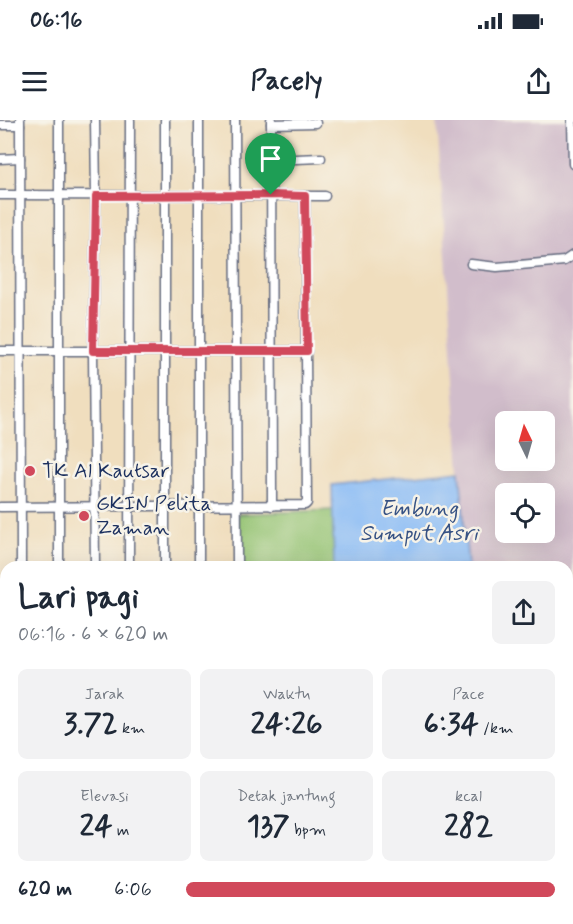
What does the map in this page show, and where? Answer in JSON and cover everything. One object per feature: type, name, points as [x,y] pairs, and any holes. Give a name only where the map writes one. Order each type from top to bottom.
[{"type":"street","points":[[59,120],[59,561]]},
{"type":"street","points":[[95,120],[93,351],[95,561]]},
{"type":"street","points":[[129,561],[130,120]]},
{"type":"street","points":[[165,120],[163,351],[165,561]]},
{"type":"street","points":[[199,120],[199,561]]},
{"type":"street","points":[[235,120],[237,561]]},
{"type":"street","points":[[572,120],[573,164]]},
{"type":"street","points":[[0,125],[20,122],[21,561]]},
{"type":"street","points":[[272,506],[271,122],[316,123]]},
{"type":"street","points":[[0,159],[20,158]]},
{"type":"street","points":[[271,160],[321,158]]},
{"type":"street","points":[[0,195],[325,196]]},
{"type":"street","points":[[0,507],[237,507],[302,506],[307,503],[305,196]]},
{"type":"street","points":[[471,264],[497,267],[564,261],[573,255]]},
{"type":"street","points":[[0,351],[307,351]]},
{"type":"shaded area","points":[[437,120],[573,120],[573,561],[238,561],[237,514],[332,510],[332,485],[460,471]]},
{"type":"green space","points":[[333,510],[334,561],[239,561],[237,514]]},
{"type":"water","name":"Embung Sumput Asri","points":[[460,471],[468,561],[334,561],[332,485]]},
{"type":"place","name":"TK Al Kautsar","points":[[30,471]]},
{"type":"place","name":"GKIN Pelita Zaman","points":[[84,516]]},
{"type":"route","points":[[271,195],[305,196],[307,351],[93,351],[96,196],[271,195]]}]
